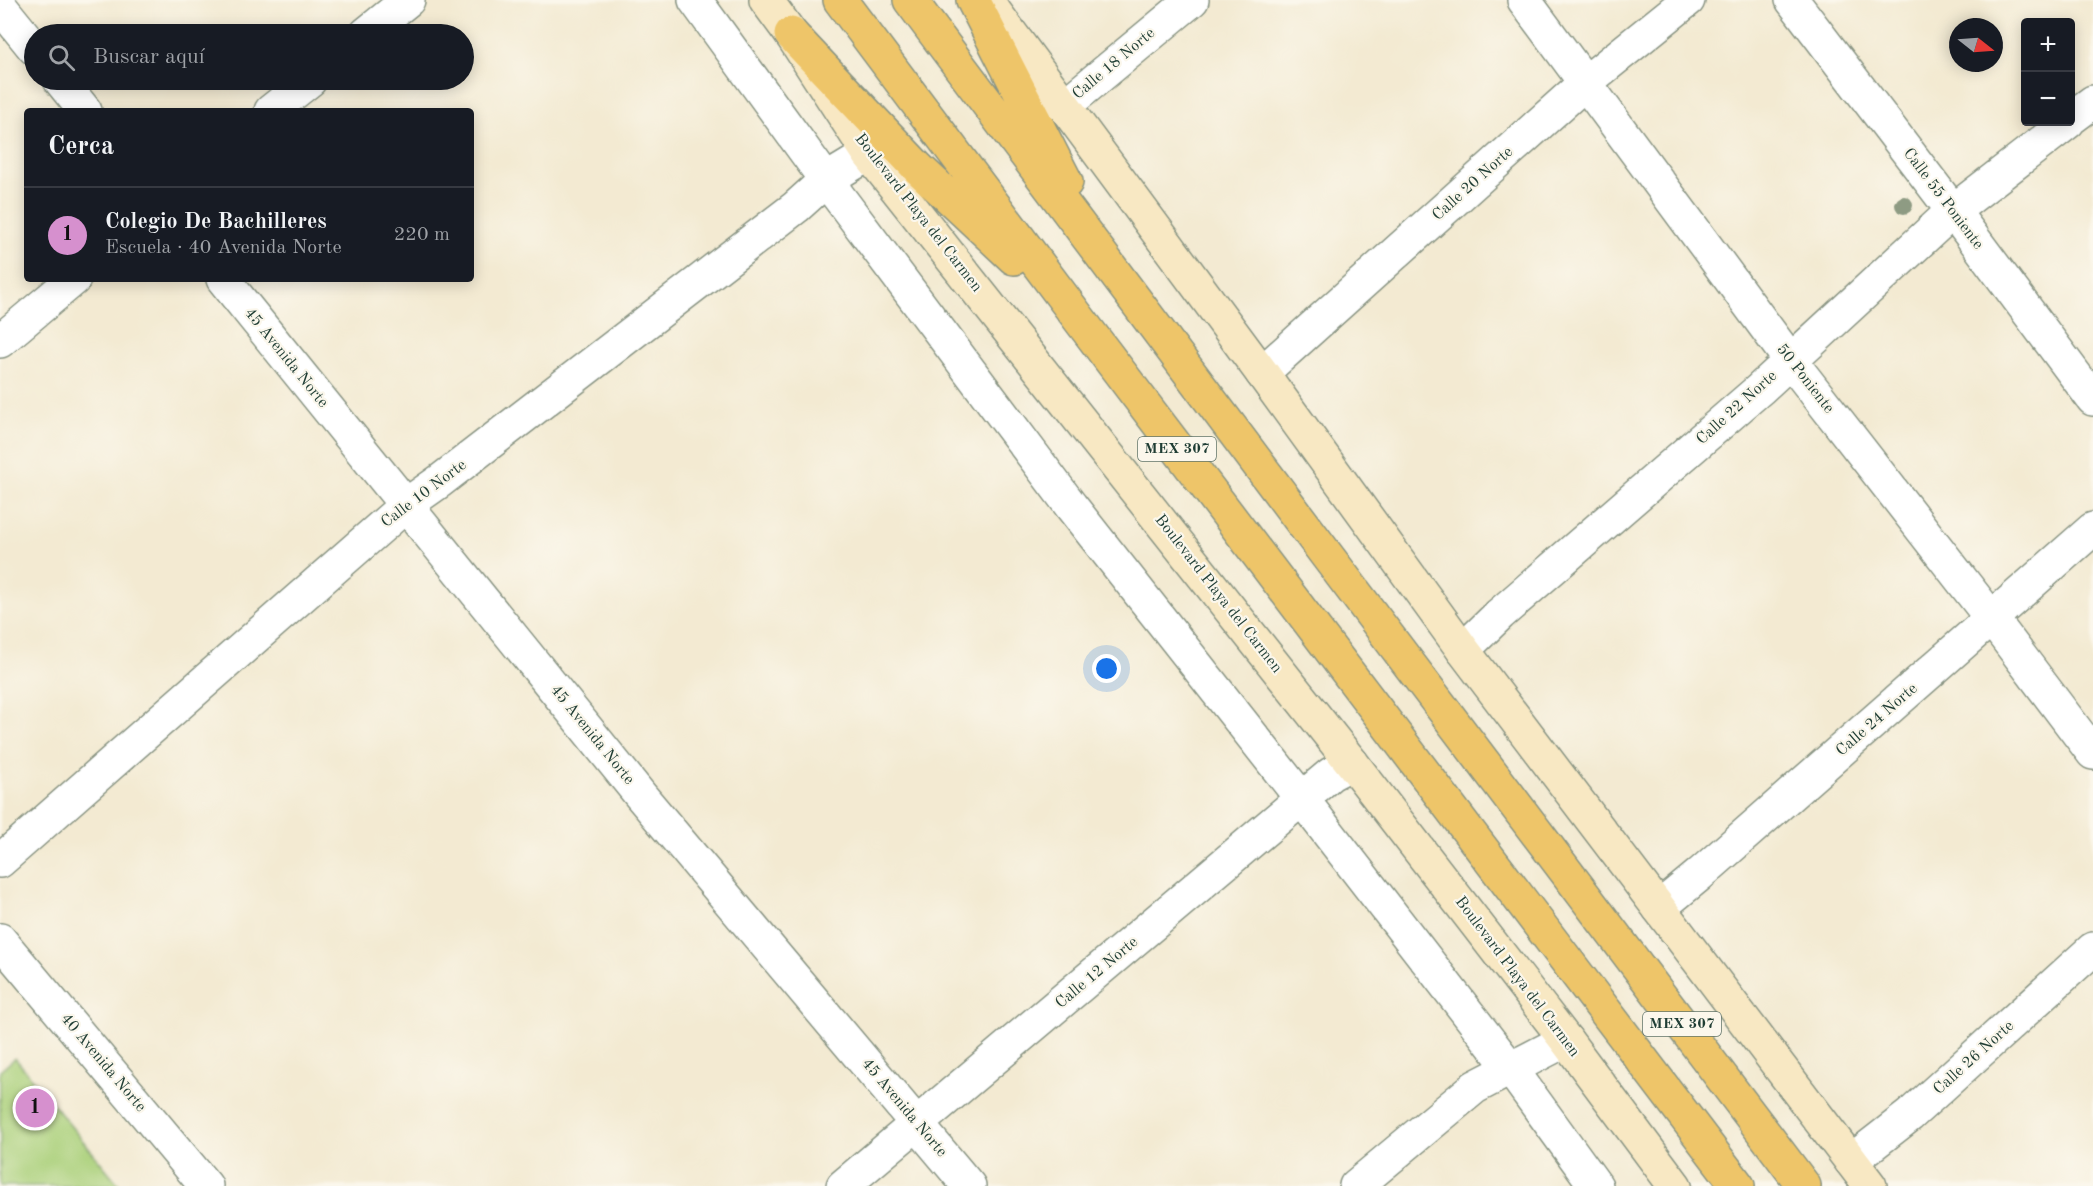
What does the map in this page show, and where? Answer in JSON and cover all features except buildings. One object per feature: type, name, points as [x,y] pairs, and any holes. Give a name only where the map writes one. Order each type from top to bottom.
[{"type":"highway","name":"MEX 307","points":[[840,0],[1516,896],[1738,1186]]},
{"type":"highway","name":"MEX 307","points":[[910,0],[1804,1186]]},
{"type":"highway","points":[[974,0],[1103,256]]},
{"type":"highway","points":[[791,34],[918,168],[1080,320]]},
{"type":"main road","name":"Boulevard Playa del Carmen","points":[[766,0],[791,34],[869,154],[1352,763],[1566,1040],[1675,1186]]},
{"type":"main road","points":[[986,0],[1262,373],[1463,650],[1860,1174]]},
{"type":"street","points":[[378,24],[408,0]]},
{"type":"street","points":[[695,0],[826,180],[1071,506],[1511,1069],[1596,1186]]},
{"type":"street","name":"Calle 18 Norte","points":[[1064,106],[1192,0]]},
{"type":"street","name":"50 Poniente","points":[[1524,0],[1790,360],[1992,619],[2093,753]]},
{"type":"street","name":"Calle 20 Norte","points":[[1262,373],[1586,82],[1688,0]]},
{"type":"street","name":"Calle 55 Poniente","points":[[1792,0],[2093,399]]},
{"type":"street","points":[[0,6],[24,36]]},
{"type":"street","points":[[68,90],[83,108]]},
{"type":"street","points":[[275,108],[297,90]]},
{"type":"street","name":"Calle 22 Norte","points":[[2075,116],[2093,102]]},
{"type":"street","name":"Calle 22 Norte","points":[[1463,650],[1500,614],[1760,389],[1953,211],[2061,126]]},
{"type":"street","name":"Calle 10 Norte","points":[[0,861],[406,505],[777,221],[826,180],[869,154]]},
{"type":"street","points":[[0,341],[70,282]]},
{"type":"street","name":"45 Avenida Norte","points":[[225,282],[641,796],[969,1186]]},
{"type":"street","name":"Calle 24 Norte","points":[[1659,908],[2093,529]]},
{"type":"street","name":"Calle 12 Norte","points":[[843,1186],[1331,774],[1352,763]]},
{"type":"street","name":"40 Avenida Norte","points":[[0,940],[206,1186]]},
{"type":"street","name":"Calle 26 Norte","points":[[1860,1174],[1910,1115],[2093,950]]},
{"type":"street","points":[[1356,1186],[1475,1087],[1566,1040]]},
{"type":"green space","points":[[15,1058],[120,1186],[0,1186],[0,1071]]},
{"type":"place","name":"Colegio De Bachilleres","points":[[35,1108]]}]
